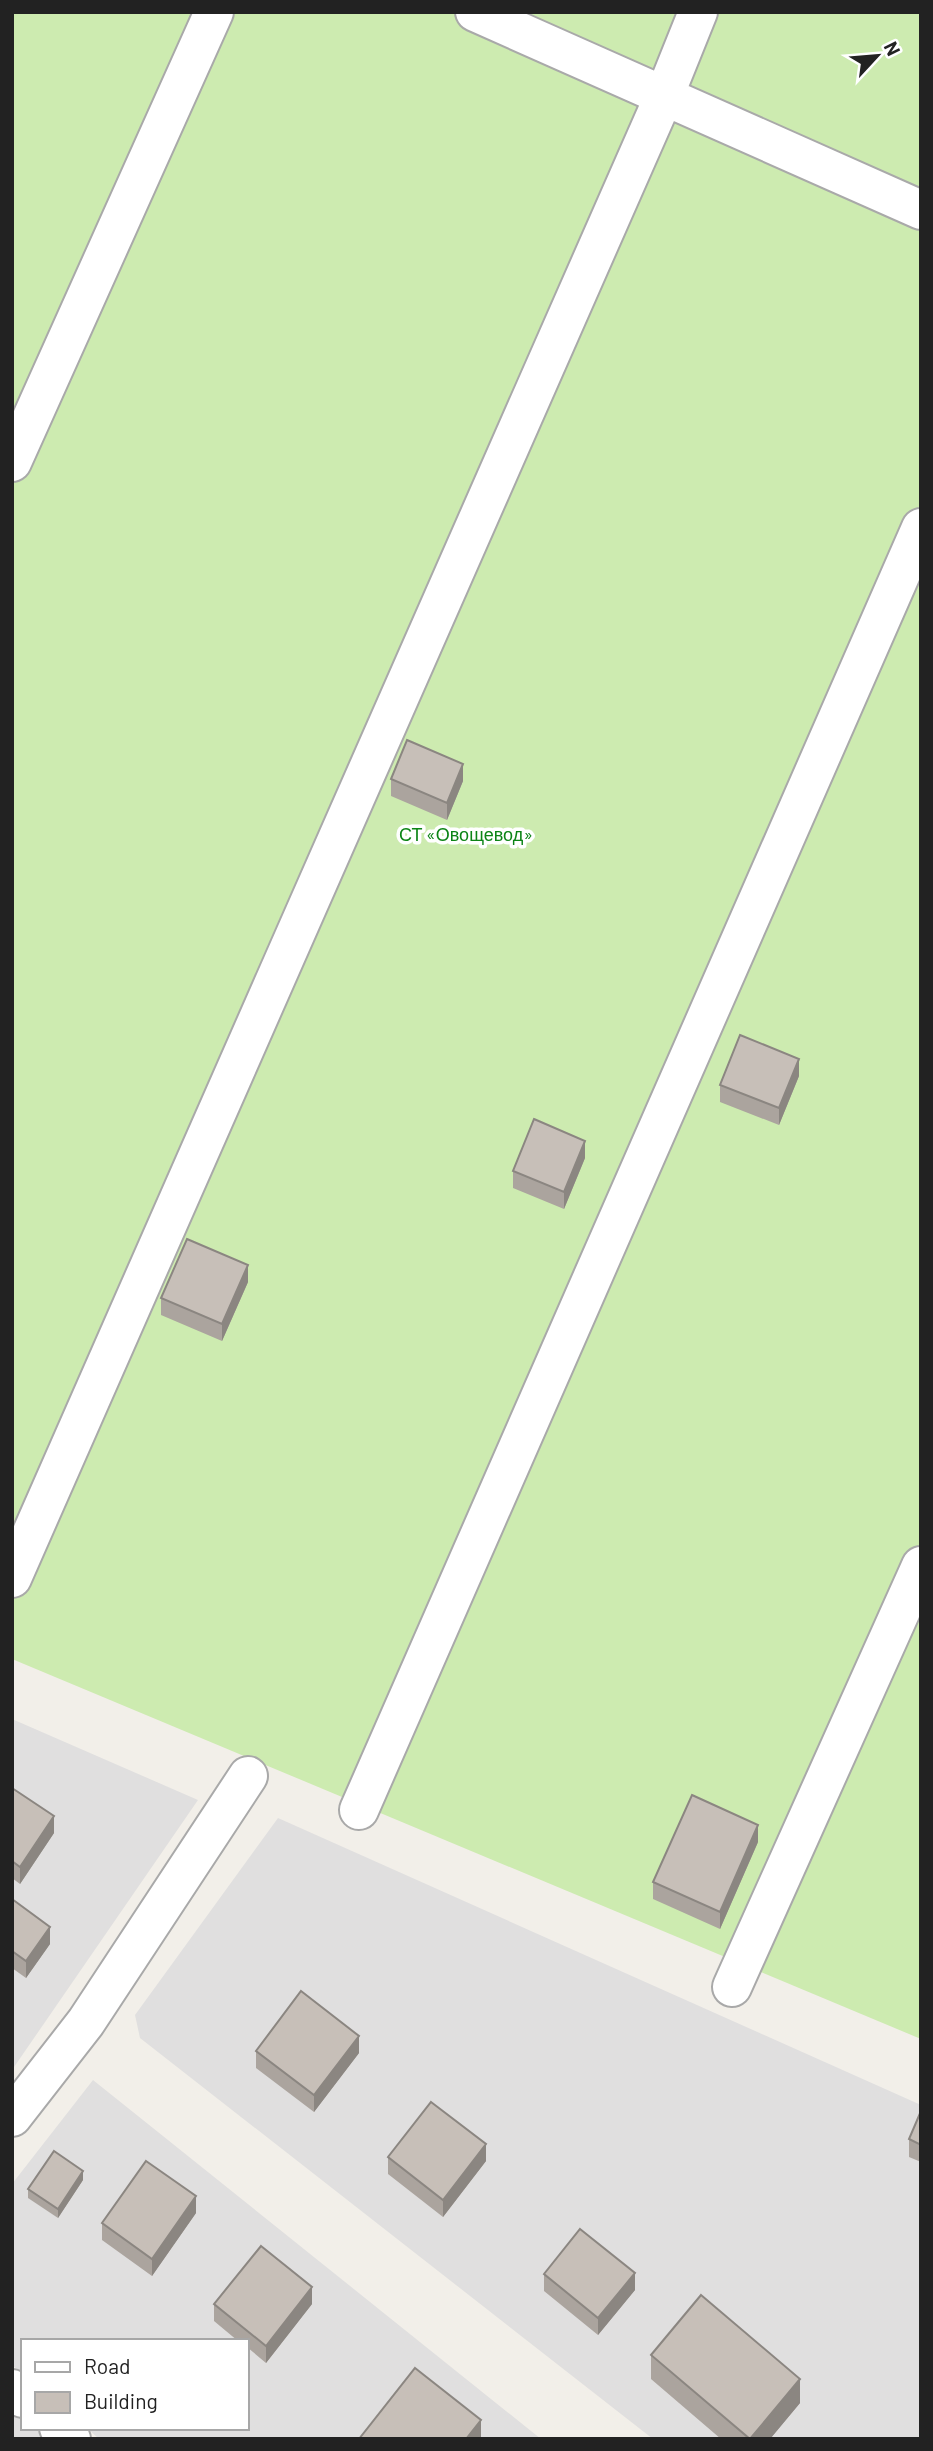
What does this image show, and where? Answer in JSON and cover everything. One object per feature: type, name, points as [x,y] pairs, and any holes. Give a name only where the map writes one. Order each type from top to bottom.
[{"type":"street","points":[[12,462],[214,12]]},
{"type":"street","points":[[475,12],[665,94],[921,210]]},
{"type":"street","points":[[12,1578],[665,94],[698,12]]},
{"type":"street","points":[[359,1810],[921,528]]},
{"type":"street","points":[[732,1987],[921,1566]]},
{"type":"street","points":[[12,2117],[86,2022],[247,1776]]},
{"type":"shaded area","points":[[12,1719],[198,1800],[12,2070]]},
{"type":"shaded area","points":[[278,1818],[921,2105],[921,2439],[653,2439],[140,2038],[135,2015]]},
{"type":"shaded area","points":[[93,2080],[541,2439],[99,2439],[89,2430],[248,2430],[248,2339],[21,2339],[21,2372],[12,2365],[12,2184]]},
{"type":"shaded area","points":[[12,2409],[21,2416],[21,2430],[37,2430],[47,2439],[12,2439]]},
{"type":"green space","name":"СТ «Овощевод»","points":[[12,12],[921,12],[921,2039],[12,1659]]},
{"type":"building","points":[[407,740],[463,764],[447,803],[391,779]]},
{"type":"building","points":[[740,1035],[799,1059],[779,1108],[720,1085]]},
{"type":"building","points":[[534,1119],[585,1141],[564,1192],[513,1171]]},
{"type":"building","points":[[187,1239],[248,1265],[222,1324],[161,1298]]},
{"type":"building","points":[[12,1788],[54,1816],[20,1867],[12,1861]]},
{"type":"building","points":[[692,1795],[758,1825],[720,1912],[653,1882]]},
{"type":"building","points":[[12,1899],[50,1927],[26,1961],[12,1951]]},
{"type":"building","points":[[301,1991],[359,2036],[314,2095],[256,2051]]},
{"type":"building","points":[[431,2102],[486,2144],[443,2200],[388,2157]]},
{"type":"building","points":[[921,2111],[921,2145],[909,2139]]},
{"type":"building","points":[[54,2151],[83,2171],[58,2209],[28,2189]]},
{"type":"building","points":[[146,2161],[196,2196],[152,2259],[102,2223]]},
{"type":"building","points":[[580,2229],[635,2273],[598,2318],[544,2274]]},
{"type":"building","points":[[261,2246],[312,2287],[266,2346],[214,2304]]},
{"type":"building","points":[[701,2295],[800,2379],[750,2439],[651,2355]]},
{"type":"building","points":[[415,2368],[481,2420],[466,2439],[359,2439]]}]
